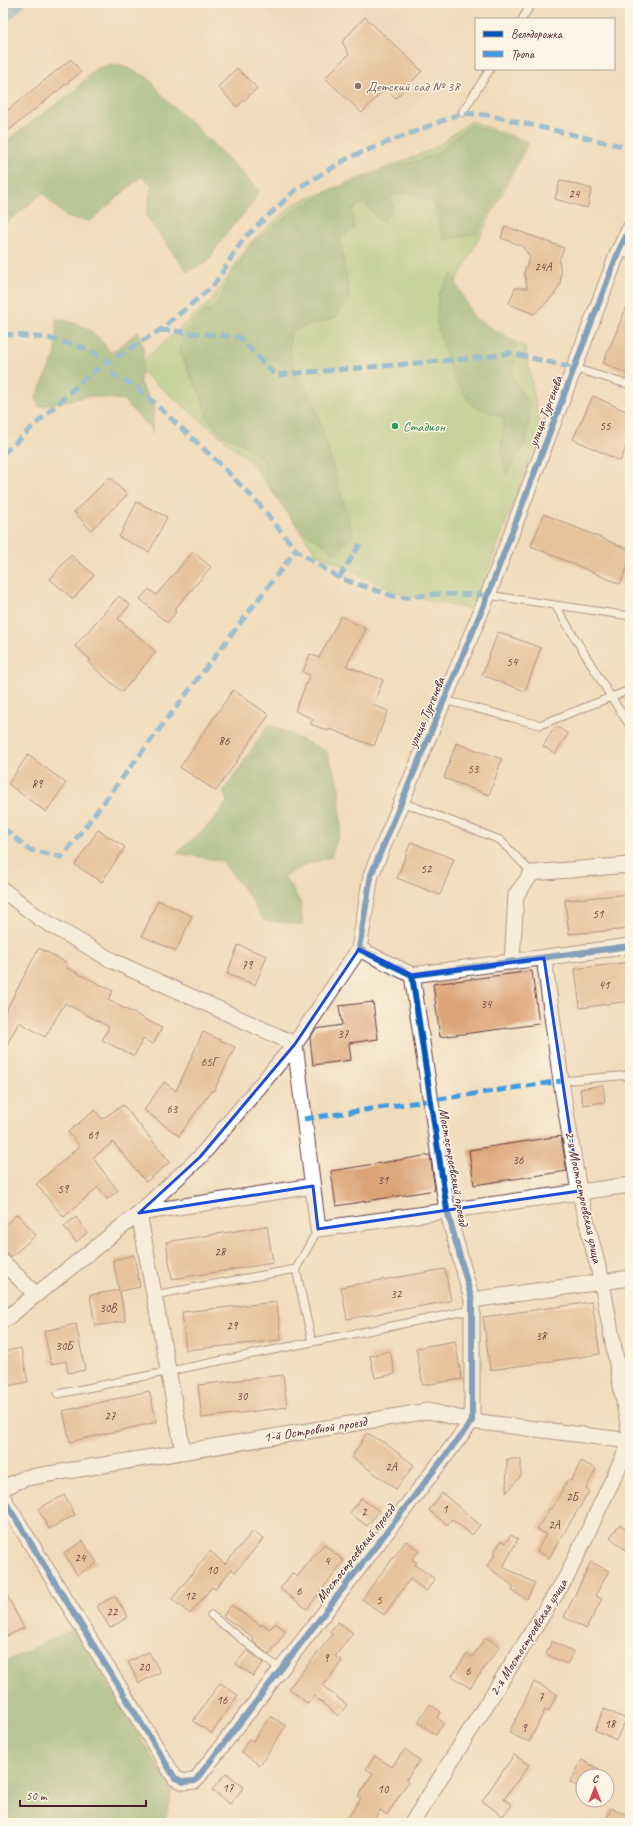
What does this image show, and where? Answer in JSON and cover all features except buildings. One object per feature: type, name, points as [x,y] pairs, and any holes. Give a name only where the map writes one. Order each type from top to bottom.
[{"type":"street","name":"улица Тургенева","points":[[359,949],[371,875],[488,595],[574,368],[624,253],[630,228]]},
{"type":"street","points":[[512,962],[516,895],[532,873],[630,865]]},
{"type":"street","points":[[3,890],[40,918],[113,961],[294,1044]]},
{"type":"street","points":[[3,1321],[139,1213],[200,1157],[294,1044],[359,949],[412,975],[630,946]]},
{"type":"street","name":"2-я Мостостроевская улица","points":[[544,958],[561,1081],[580,1191],[602,1283],[630,1435]]},
{"type":"street","name":"Мостостроевский проезд","points":[[3,1498],[175,1778],[184,1782],[195,1781],[472,1421],[472,1305],[447,1210],[412,975]]},
{"type":"street","points":[[294,1044],[318,1229],[630,1185]]},
{"type":"street","points":[[139,1213],[313,1186]]},
{"type":"street","points":[[139,1213],[183,1451]]},
{"type":"street","points":[[3,1262],[36,1295]]},
{"type":"street","points":[[472,1305],[630,1278]]},
{"type":"street","name":"1-й Островной проезд","points":[[3,1488],[25,1478],[428,1411],[472,1421],[630,1442]]},
{"type":"street","name":"2-я Мостостроевская улица","points":[[412,1823],[566,1576],[630,1442]]},
{"type":"lane","points":[[523,18],[532,3]]},
{"type":"lane","points":[[462,113],[489,70]]},
{"type":"lane","points":[[574,368],[630,385]]},
{"type":"lane","points":[[488,595],[630,616]]},
{"type":"lane","points":[[555,605],[630,726]]},
{"type":"lane","points":[[444,700],[540,725],[630,690]]},
{"type":"lane","points":[[402,802],[500,840],[532,873]]},
{"type":"lane","points":[[561,1081],[630,1075]]},
{"type":"lane","points":[[312,1342],[296,1269],[318,1229]]},
{"type":"lane","points":[[154,1295],[296,1269]]},
{"type":"lane","points":[[58,1394],[312,1342],[472,1305]]},
{"type":"lane","points":[[211,1616],[281,1670]]},
{"type":"highlighted area","points":[[359,949],[412,975],[544,958],[579,1191],[318,1229],[313,1186],[139,1213],[200,1157],[295,1044]]},
{"type":"shaded area","name":"Детский сад № 38","points":[[248,3],[395,3],[456,64],[414,109],[319,152],[302,110],[223,26]]},
{"type":"green space","points":[[110,64],[122,65],[149,78],[168,102],[193,124],[259,190],[253,203],[226,234],[207,262],[187,272],[146,216],[152,184],[141,177],[90,221],[67,218],[43,193],[3,226],[3,143],[73,92],[95,69]]},
{"type":"green space","points":[[471,121],[529,142],[446,301],[525,347],[541,430],[473,610],[398,593],[316,553],[250,461],[136,367],[212,300],[250,243],[294,204],[433,149]]},
{"type":"green space","points":[[470,125],[526,143],[477,233],[444,240],[434,203],[410,192],[391,196],[393,211],[381,222],[364,202],[352,210],[354,229],[340,239],[350,299],[335,318],[292,330],[289,347],[297,375],[313,399],[353,535],[336,553],[298,528],[267,482],[264,459],[237,440],[220,435],[207,417],[201,395],[191,378],[180,351],[184,333],[201,315],[218,304],[228,280],[252,244],[296,209],[329,192],[388,169],[435,155]]},
{"type":"green space","points":[[452,274],[475,320],[516,345],[512,377],[530,405],[527,440],[506,475],[501,450],[504,418],[472,405],[454,379],[436,323],[438,295]]},
{"type":"green space","points":[[56,319],[75,323],[88,329],[99,338],[111,353],[139,331],[144,353],[140,383],[154,407],[152,434],[152,430],[123,400],[90,396],[39,407],[36,397],[56,353]]},
{"type":"green space","points":[[269,724],[326,751],[339,784],[341,829],[331,857],[305,865],[284,876],[300,901],[303,925],[263,920],[249,896],[222,861],[177,853],[213,821],[227,802],[223,792]]},
{"type":"green space","points":[[75,1628],[172,1790],[165,1823],[3,1823],[3,1663]]},
{"type":"water","points":[[3,3],[26,3],[3,27]]},
{"type":"marked path","points":[[3,334],[48,338],[85,348],[109,362],[160,330],[214,285],[243,239],[298,188],[350,157],[462,113],[488,115],[630,148]]},
{"type":"marked path","points":[[160,330],[239,337],[275,375],[477,358],[511,353],[574,368]]},
{"type":"marked path","points":[[3,454],[90,374],[109,362],[114,375],[136,386],[219,463],[258,503],[296,550],[339,578],[399,598],[436,594],[488,595]]},
{"type":"marked path","points":[[339,578],[360,544]]},
{"type":"marked path","points":[[3,828],[30,850],[62,857],[296,550]]},
{"type":"marked path","points":[[304,1119],[561,1081]]},
{"type":"cycle path","points":[[630,228],[619,250],[488,595],[371,875],[359,949],[412,975],[630,946]]},
{"type":"cycle path","points":[[3,1498],[175,1778],[184,1782],[195,1781],[472,1421],[472,1300],[447,1210],[412,975]]},
{"type":"place","name":"Детский сад № 38","points":[[358,86]]},
{"type":"place","name":"Стадион","points":[[395,426]]}]
